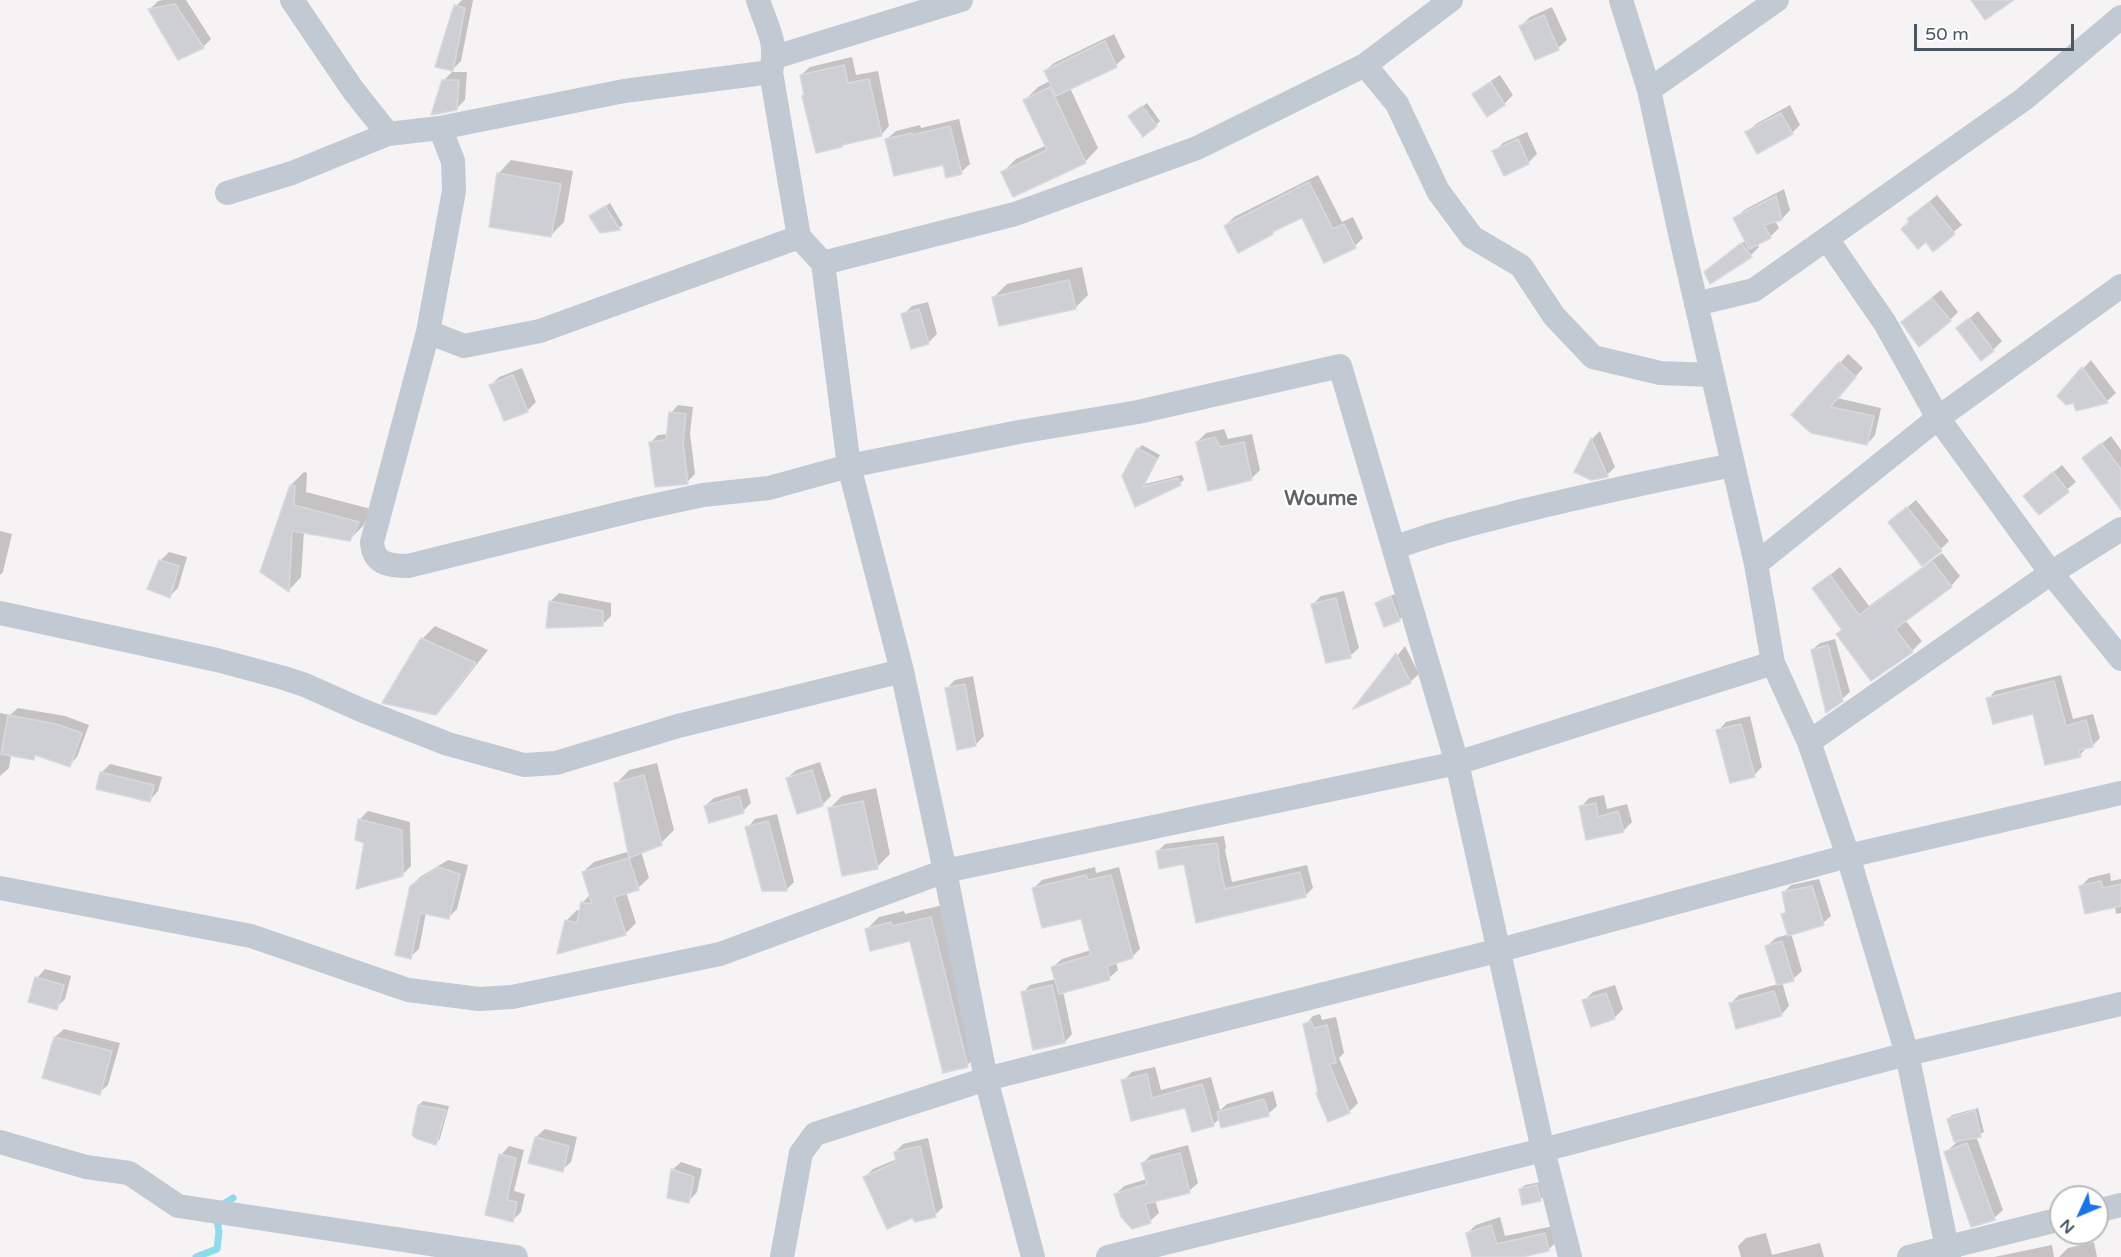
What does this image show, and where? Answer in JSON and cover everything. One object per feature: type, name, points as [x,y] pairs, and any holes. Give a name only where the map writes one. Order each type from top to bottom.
[{"type":"street","points":[[291,0],[353,90],[388,134]]},
{"type":"street","points":[[758,0],[774,42],[773,64],[799,237],[823,263],[849,466],[902,671],[986,1079],[1033,1257]]},
{"type":"street","points":[[227,193],[292,173],[388,134],[440,128],[773,64],[961,0]]},
{"type":"street","points":[[823,263],[1015,214],[1197,148],[1365,65],[1451,0]]},
{"type":"street","points":[[1621,0],[1649,90],[1756,564],[1773,663],[1809,742],[1848,856],[1907,1054],[1948,1252]]},
{"type":"street","points":[[1649,90],[1777,0]]},
{"type":"street","points":[[1696,304],[1754,290],[2024,99],[2121,17]]},
{"type":"street","points":[[1365,65],[1397,104],[1438,191],[1472,237],[1521,266],[1554,316],[1593,357],[1660,373],[1712,375]]},
{"type":"street","points":[[440,128],[453,161],[454,191],[428,332],[372,542],[372,552],[381,561],[394,566],[408,566],[561,527],[703,495],[769,488],[849,466],[1019,432],[1138,412],[1340,366],[1457,764],[1543,1150],[1570,1257]]},
{"type":"street","points":[[428,332],[464,346],[540,331],[799,237]]},
{"type":"street","points":[[1827,239],[1885,322],[1938,418],[2051,573],[2121,658]]},
{"type":"street","points":[[1756,564],[1938,418],[2121,286]]},
{"type":"street","points":[[1394,548],[1428,535],[1583,496],[1734,465]]},
{"type":"street","points":[[1809,742],[2051,573],[2121,529]]},
{"type":"street","points":[[0,613],[217,660],[284,678],[448,744],[524,765],[556,763],[678,726],[902,671]]},
{"type":"street","points":[[0,888],[251,936],[408,990],[479,999],[512,997],[720,954],[945,871],[1457,764],[1773,663]]},
{"type":"street","points":[[782,1257],[801,1154],[816,1134],[986,1079],[1500,950],[1848,856],[2121,794]]},
{"type":"street","points":[[1108,1257],[1543,1150],[1907,1054],[2121,1004]]},
{"type":"street","points":[[0,1142],[86,1167],[129,1173],[178,1206],[516,1257]]},
{"type":"street","points":[[1909,1257],[1948,1252],[2049,1223]]},
{"type":"building","points":[[1971,0],[2014,0],[1985,20]]},
{"type":"building","points":[[175,4],[204,48],[178,60],[148,9]]},
{"type":"building","points":[[454,5],[465,8],[453,71],[435,67]]},
{"type":"building","points":[[1544,15],[1559,50],[1535,60],[1519,26]]},
{"type":"building","points":[[1105,41],[1117,67],[1056,96],[1044,71]]},
{"type":"building","points":[[844,65],[848,83],[869,79],[882,136],[816,153],[802,96],[804,95],[800,75]]},
{"type":"building","points":[[442,80],[459,80],[457,110],[431,115]]},
{"type":"building","points":[[1491,82],[1505,105],[1487,117],[1472,94]]},
{"type":"building","points":[[1050,87],[1086,163],[1013,197],[1001,172],[1047,150],[1023,100]]},
{"type":"building","points":[[1142,106],[1157,126],[1143,137],[1128,116]]},
{"type":"building","points":[[1781,113],[1793,134],[1757,154],[1745,132]]},
{"type":"building","points":[[950,126],[962,174],[946,178],[943,165],[894,176],[885,139]]},
{"type":"building","points":[[1518,139],[1529,164],[1504,176],[1492,151]]},
{"type":"building","points":[[497,173],[561,184],[551,237],[489,227]]},
{"type":"building","points":[[1309,182],[1333,229],[1344,224],[1356,248],[1324,263],[1302,218],[1272,232],[1273,234],[1238,253],[1224,226]]},
{"type":"building","points":[[1776,196],[1782,220],[1764,225],[1771,238],[1749,249],[1733,218]]},
{"type":"building","points":[[1929,202],[1955,234],[1933,252],[1926,242],[1918,249],[1901,229],[1909,222],[1907,219]]},
{"type":"building","points":[[605,206],[620,230],[600,233],[589,216]]},
{"type":"building","points":[[1741,243],[1752,257],[1710,284],[1704,272]]},
{"type":"building","points":[[1069,280],[1076,309],[999,326],[992,297]]},
{"type":"building","points":[[1932,298],[1951,321],[1919,347],[1901,322]]},
{"type":"building","points":[[919,309],[929,344],[911,349],[901,314]]},
{"type":"building","points":[[1969,318],[1994,351],[1981,361],[1956,328]]},
{"type":"building","points":[[1839,362],[1856,377],[1830,407],[1874,416],[1867,445],[1811,433],[1791,415]]},
{"type":"building","points":[[2082,367],[2108,403],[2076,411],[2073,403],[2066,405],[2057,396]]},
{"type":"building","points":[[513,375],[528,412],[504,421],[489,385]]},
{"type":"building","points":[[669,412],[686,414],[683,442],[688,484],[655,487],[649,442],[666,440]]},
{"type":"building","points":[[1215,437],[1220,447],[1244,442],[1252,480],[1208,491],[1196,442]]},
{"type":"building","points":[[1591,438],[1608,477],[1591,480],[1574,472]]},
{"type":"building","points":[[2101,443],[2121,469],[2121,510],[2082,458]]},
{"type":"building","points":[[1137,448],[1157,459],[1143,487],[1178,478],[1181,485],[1135,507],[1122,476]]},
{"type":"building","points":[[2053,472],[2069,492],[2039,515],[2023,496]]},
{"type":"building","points":[[290,485],[295,486],[294,505],[359,522],[350,541],[292,531],[289,592],[260,572]]},
{"type":"building","points":[[1907,507],[1942,551],[1922,566],[1888,522]]},
{"type":"building","points":[[159,560],[179,566],[170,598],[147,589]]},
{"type":"building","points":[[1932,561],[1952,587],[1895,629],[1913,652],[1871,681],[1836,634],[1842,630],[1812,588],[1830,575],[1859,615]]},
{"type":"building","points":[[1391,597],[1400,621],[1384,627],[1375,603]]},
{"type":"building","points":[[1336,598],[1351,658],[1326,663],[1311,604]]},
{"type":"building","points":[[549,601],[603,611],[603,626],[546,628]]},
{"type":"building","points":[[421,638],[476,663],[436,715],[382,703]]},
{"type":"building","points":[[1828,645],[1843,701],[1826,713],[1811,650]]},
{"type":"building","points":[[1396,653],[1411,683],[1353,709]]},
{"type":"building","points":[[2054,681],[2066,726],[2086,720],[2093,747],[2079,750],[2081,757],[2045,765],[2033,714],[1993,724],[1986,698]]},
{"type":"building","points":[[965,684],[976,746],[957,750],[945,688]]},
{"type":"building","points":[[8,715],[56,724],[82,733],[70,767],[35,755],[34,760],[1,754]]},
{"type":"building","points":[[1741,724],[1755,777],[1730,783],[1716,730]]},
{"type":"building","points":[[812,770],[823,806],[797,814],[786,778]]},
{"type":"building","points":[[100,772],[154,785],[150,802],[96,789]]},
{"type":"building","points":[[644,775],[662,845],[629,858],[614,783]]},
{"type":"building","points":[[739,796],[744,813],[709,823],[704,806]]},
{"type":"building","points":[[863,801],[878,869],[842,876],[828,808]]},
{"type":"building","points":[[1596,803],[1598,817],[1618,811],[1624,832],[1586,840],[1579,806]]},
{"type":"building","points":[[358,819],[402,830],[403,876],[356,889],[364,843],[355,840]]},
{"type":"building","points":[[768,821],[787,891],[762,891],[745,827]]},
{"type":"building","points":[[1217,843],[1225,889],[1300,872],[1306,897],[1196,923],[1184,864],[1159,869],[1156,851]]},
{"type":"building","points":[[629,858],[639,890],[614,897],[626,935],[557,954],[565,920],[577,923],[581,902],[592,904],[582,872]]},
{"type":"building","points":[[438,867],[460,874],[449,919],[420,913],[411,959],[395,955],[410,886]]},
{"type":"building","points":[[1086,875],[1088,880],[1111,875],[1133,958],[1107,966],[1110,980],[1059,994],[1051,967],[1091,955],[1081,919],[1042,928],[1032,888]]},
{"type":"building","points":[[2101,881],[2103,888],[2121,884],[2121,906],[2085,914],[2079,886]]},
{"type":"building","points":[[1812,886],[1824,925],[1788,936],[1781,914],[1786,913],[1782,892]]},
{"type":"building","points":[[931,917],[968,1067],[943,1073],[910,941],[870,951],[865,929],[891,922],[892,926]]},
{"type":"building","points":[[1782,941],[1794,981],[1777,985],[1765,946]]},
{"type":"building","points":[[35,977],[64,985],[57,1010],[28,1002]]},
{"type":"building","points":[[1052,985],[1065,1043],[1033,1050],[1021,992]]},
{"type":"building","points":[[1774,991],[1782,1016],[1736,1029],[1729,1003]]},
{"type":"building","points":[[1606,993],[1615,1019],[1591,1027],[1582,1000]]},
{"type":"building","points":[[1311,1021],[1314,1028],[1327,1025],[1336,1063],[1329,1064],[1350,1113],[1328,1122],[1316,1093],[1318,1092],[1303,1024]]},
{"type":"building","points":[[54,1037],[112,1051],[100,1095],[42,1078]]},
{"type":"building","points":[[1147,1074],[1152,1098],[1202,1084],[1214,1126],[1192,1132],[1185,1108],[1131,1121],[1121,1080]]},
{"type":"building","points":[[1264,1099],[1269,1116],[1221,1128],[1217,1112]]},
{"type":"building","points":[[418,1105],[446,1110],[436,1145],[412,1135]]},
{"type":"building","points":[[1975,1110],[1981,1137],[1954,1142],[1947,1119]]},
{"type":"building","points":[[535,1137],[569,1146],[563,1172],[528,1163]]},
{"type":"building","points":[[1967,1143],[1995,1220],[1971,1227],[1944,1152]]},
{"type":"building","points":[[920,1146],[936,1217],[915,1222],[912,1218],[887,1229],[863,1177],[896,1162],[894,1152]]},
{"type":"building","points":[[1180,1153],[1190,1193],[1145,1204],[1151,1223],[1132,1229],[1121,1217],[1114,1194],[1147,1184],[1141,1163]]},
{"type":"building","points":[[499,1154],[516,1158],[507,1200],[517,1202],[513,1222],[485,1215]]},
{"type":"building","points":[[671,1169],[694,1177],[689,1203],[667,1198]]},
{"type":"building","points":[[1537,1185],[1541,1201],[1522,1205],[1519,1189]]},
{"type":"building","points":[[1491,1225],[1497,1244],[1545,1233],[1549,1251],[1522,1257],[1472,1257],[1466,1233]]},
{"type":"waterway","points":[[222,1205],[233,1198]]},
{"type":"waterway","points":[[196,1257],[217,1249],[219,1232],[216,1215]]},
{"type":"district","name":"Woume","points":[[1321,500]]}]
